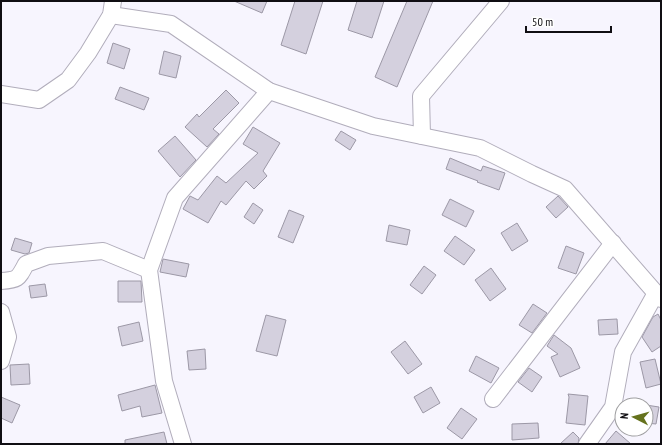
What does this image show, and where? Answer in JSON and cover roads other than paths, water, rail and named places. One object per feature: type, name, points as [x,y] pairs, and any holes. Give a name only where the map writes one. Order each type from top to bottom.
[{"type":"street","points":[[422,136],[421,96],[501,1]]},
{"type":"street","points":[[1,94],[39,100],[68,80],[88,53],[112,8],[171,24],[269,91],[373,126],[480,148],[566,189],[658,296],[623,352],[613,407],[587,444]]},
{"type":"street","points":[[183,444],[164,381],[149,270],[175,198],[269,91]]},
{"type":"street","points":[[493,399],[613,243]]},
{"type":"street","points":[[1,282],[14,280],[20,275],[26,264],[48,256],[103,251],[149,270]]},
{"type":"street","points":[[1,312],[8,337],[1,361]]}]
